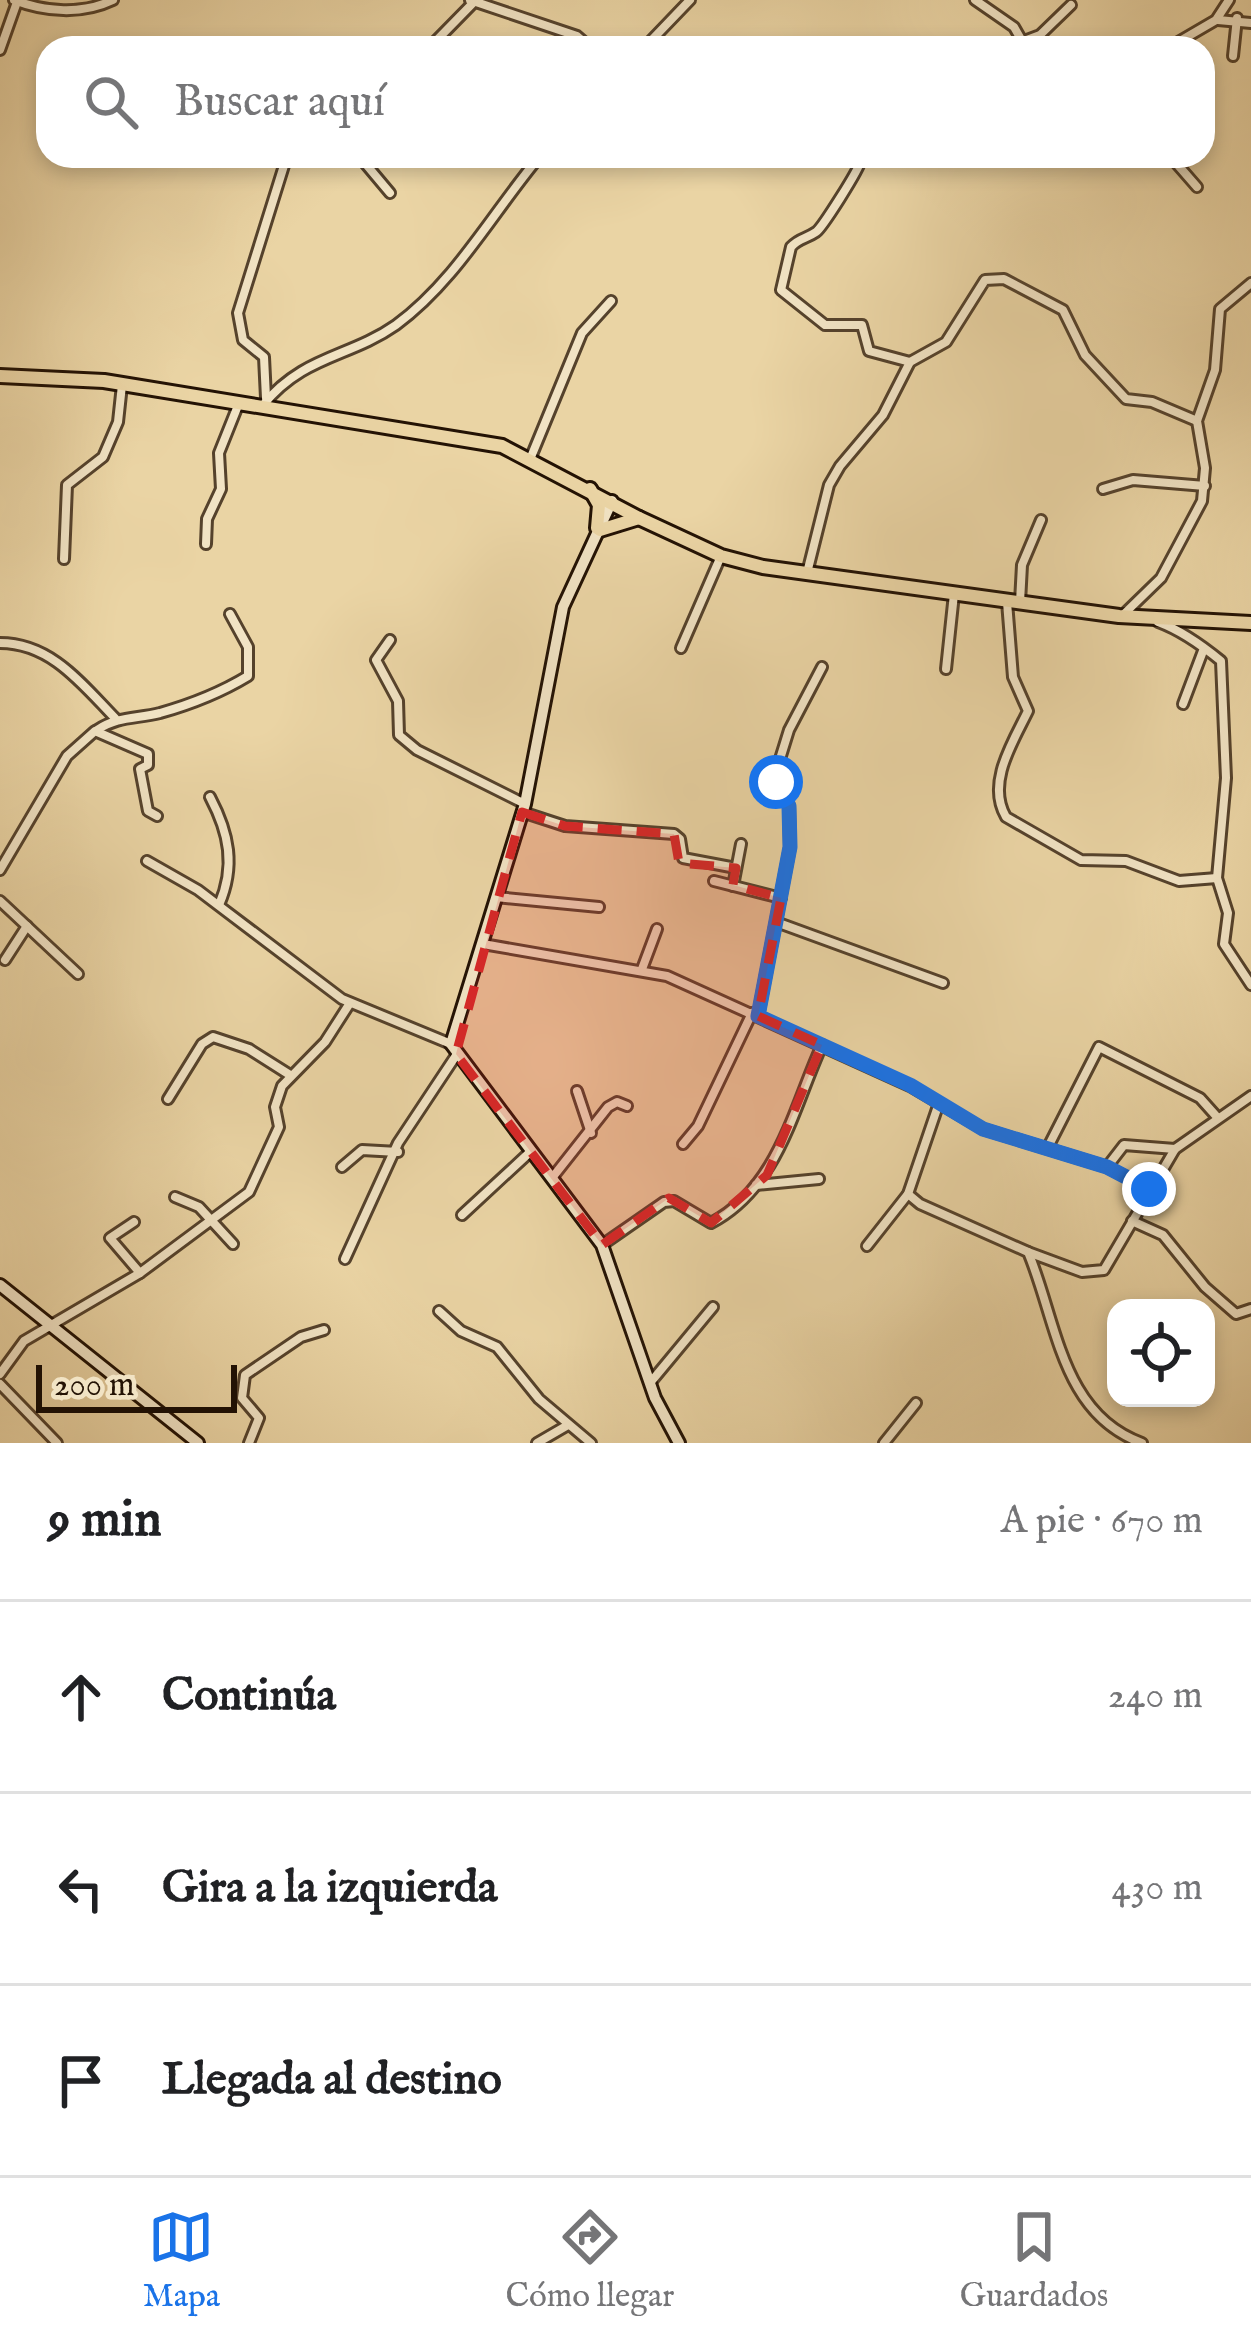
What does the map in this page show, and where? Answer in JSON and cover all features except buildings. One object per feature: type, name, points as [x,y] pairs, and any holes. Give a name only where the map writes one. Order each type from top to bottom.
[{"type":"main road","points":[[0,376],[60,375],[265,402],[502,446],[721,556],[807,575],[1154,620],[1251,623]]},
{"type":"main road","points":[[590,488],[598,505],[598,530],[639,518]]},
{"type":"street","points":[[0,50],[15,1],[89,10],[113,0]]},
{"type":"street","points":[[656,36],[690,0]]},
{"type":"street","points":[[976,0],[1016,36]]},
{"type":"street","points":[[1216,20],[1229,0]]},
{"type":"street","points":[[440,36],[472,1],[577,36]]},
{"type":"street","points":[[1038,36],[1071,5]]},
{"type":"street","points":[[1233,56],[1237,18]]},
{"type":"street","points":[[1189,36],[1216,20],[1237,18],[1251,23]]},
{"type":"street","points":[[265,402],[264,357],[243,340],[238,313],[283,168]]},
{"type":"street","points":[[369,168],[390,193]]},
{"type":"street","points":[[265,402],[299,368],[392,328],[420,305],[530,168]]},
{"type":"street","points":[[859,168],[853,186],[832,203],[819,231],[790,247],[781,290],[825,325],[862,325],[868,351],[910,362]]},
{"type":"street","points":[[1180,168],[1197,187]]},
{"type":"street","points":[[807,575],[829,484],[883,415],[910,362],[946,342],[977,289],[994,277],[1063,310],[1085,355],[1126,399],[1153,402],[1197,421]]},
{"type":"street","points":[[1119,616],[1161,578],[1196,519],[1205,486],[1197,421],[1216,370],[1221,306],[1251,283]]},
{"type":"street","points":[[531,457],[582,332],[610,301]]},
{"type":"street","points":[[64,559],[67,485],[103,457],[118,422],[122,384]]},
{"type":"street","points":[[206,544],[207,519],[221,489],[219,453],[239,401]]},
{"type":"street","points":[[1103,489],[1133,480],[1205,486]]},
{"type":"street","points":[[344,1259],[454,1049],[524,808],[563,607],[614,502]]},
{"type":"street","points":[[1040,520],[1014,601],[1013,677],[1028,711],[1002,770],[998,792],[1006,817],[1081,860],[1142,864],[1179,880],[1217,878]]},
{"type":"street","points":[[681,648],[721,556]]},
{"type":"street","points":[[946,669],[954,594]]},
{"type":"street","points":[[0,870],[67,756],[95,731],[115,718],[194,702],[248,676],[248,647],[230,614]]},
{"type":"street","points":[[1154,620],[1180,631],[1222,661],[1226,778],[1217,878],[1228,913],[1224,944],[1251,985]]},
{"type":"street","points":[[390,640],[376,660],[398,700],[399,735],[417,750],[566,826],[674,834],[680,839],[683,858],[692,863],[736,868]]},
{"type":"street","points":[[0,644],[30,646],[56,658],[115,718]]},
{"type":"street","points":[[1183,704],[1203,651]]},
{"type":"street","points":[[683,1144],[698,1126],[755,1014],[781,898],[790,818],[776,772],[780,750],[822,667]]},
{"type":"street","points":[[95,731],[148,754],[148,765],[140,769],[148,811],[157,816]]},
{"type":"street","points":[[210,797],[228,833],[228,881],[219,905]]},
{"type":"street","points":[[733,886],[741,844]]},
{"type":"street","points":[[147,861],[219,905],[350,1003],[394,1016],[454,1049],[602,1245],[649,1384],[679,1443]]},
{"type":"street","points":[[714,881],[781,898]]},
{"type":"street","points":[[496,897],[599,907]]},
{"type":"street","points":[[0,901],[78,974]]},
{"type":"street","points":[[776,922],[943,983]]},
{"type":"street","points":[[4,959],[27,925]]},
{"type":"street","points":[[642,969],[657,929]]},
{"type":"street","points":[[483,944],[541,958],[642,969],[822,1045],[983,1129],[1107,1167],[1149,1189]]},
{"type":"street","points":[[0,1374],[24,1341],[140,1273],[249,1192],[279,1127],[275,1107],[290,1075],[325,1042],[350,1003]]},
{"type":"street","points":[[168,1100],[202,1044],[213,1037],[248,1049],[290,1075]]},
{"type":"street","points":[[602,1245],[664,1202],[674,1201],[711,1223],[756,1185],[767,1174],[822,1045]]},
{"type":"street","points":[[1048,1148],[1099,1047],[1200,1098],[1217,1117]]},
{"type":"street","points":[[577,1091],[592,1133]]},
{"type":"street","points":[[908,1193],[920,1204],[1028,1252],[1098,1273],[1111,1264],[1175,1149],[1251,1096]]},
{"type":"street","points":[[552,1178],[613,1103],[627,1106]]},
{"type":"street","points":[[867,1246],[908,1193],[939,1103]]},
{"type":"street","points":[[1107,1167],[1124,1145],[1175,1149]]},
{"type":"street","points":[[342,1167],[362,1150],[398,1152]]},
{"type":"street","points":[[463,1215],[530,1154]]},
{"type":"street","points":[[767,1174],[772,1185]]},
{"type":"street","points":[[756,1185],[820,1179]]},
{"type":"street","points":[[175,1197],[189,1200],[233,1244]]},
{"type":"street","points":[[1132,1221],[1162,1235],[1236,1314],[1251,1309]]},
{"type":"street","points":[[134,1222],[110,1236],[140,1273]]},
{"type":"street","points":[[1028,1252],[1063,1361],[1094,1413],[1115,1433],[1142,1443]]},
{"type":"street","points":[[0,1285],[198,1443]]},
{"type":"street","points":[[649,1384],[713,1307]]},
{"type":"street","points":[[439,1311],[461,1331],[497,1347],[568,1425],[591,1443]]},
{"type":"street","points":[[249,1443],[259,1418],[242,1398],[244,1375],[301,1337],[324,1330]]},
{"type":"street","points":[[0,1384],[57,1443]]},
{"type":"street","points":[[884,1443],[916,1403]]},
{"type":"street","points":[[537,1443],[568,1425]]},
{"type":"street","points":[[1107,1443],[1115,1433]]},
{"type":"highlighted area","points":[[522,812],[565,826],[674,834],[679,863],[736,868],[733,885],[781,898],[758,1016],[822,1045],[767,1175],[721,1218],[711,1223],[669,1198],[602,1245],[456,1054]]},
{"type":"route","points":[[776,782],[789,806],[790,847],[758,1016],[910,1085],[983,1129],[1081,1157],[1149,1189]]}]
